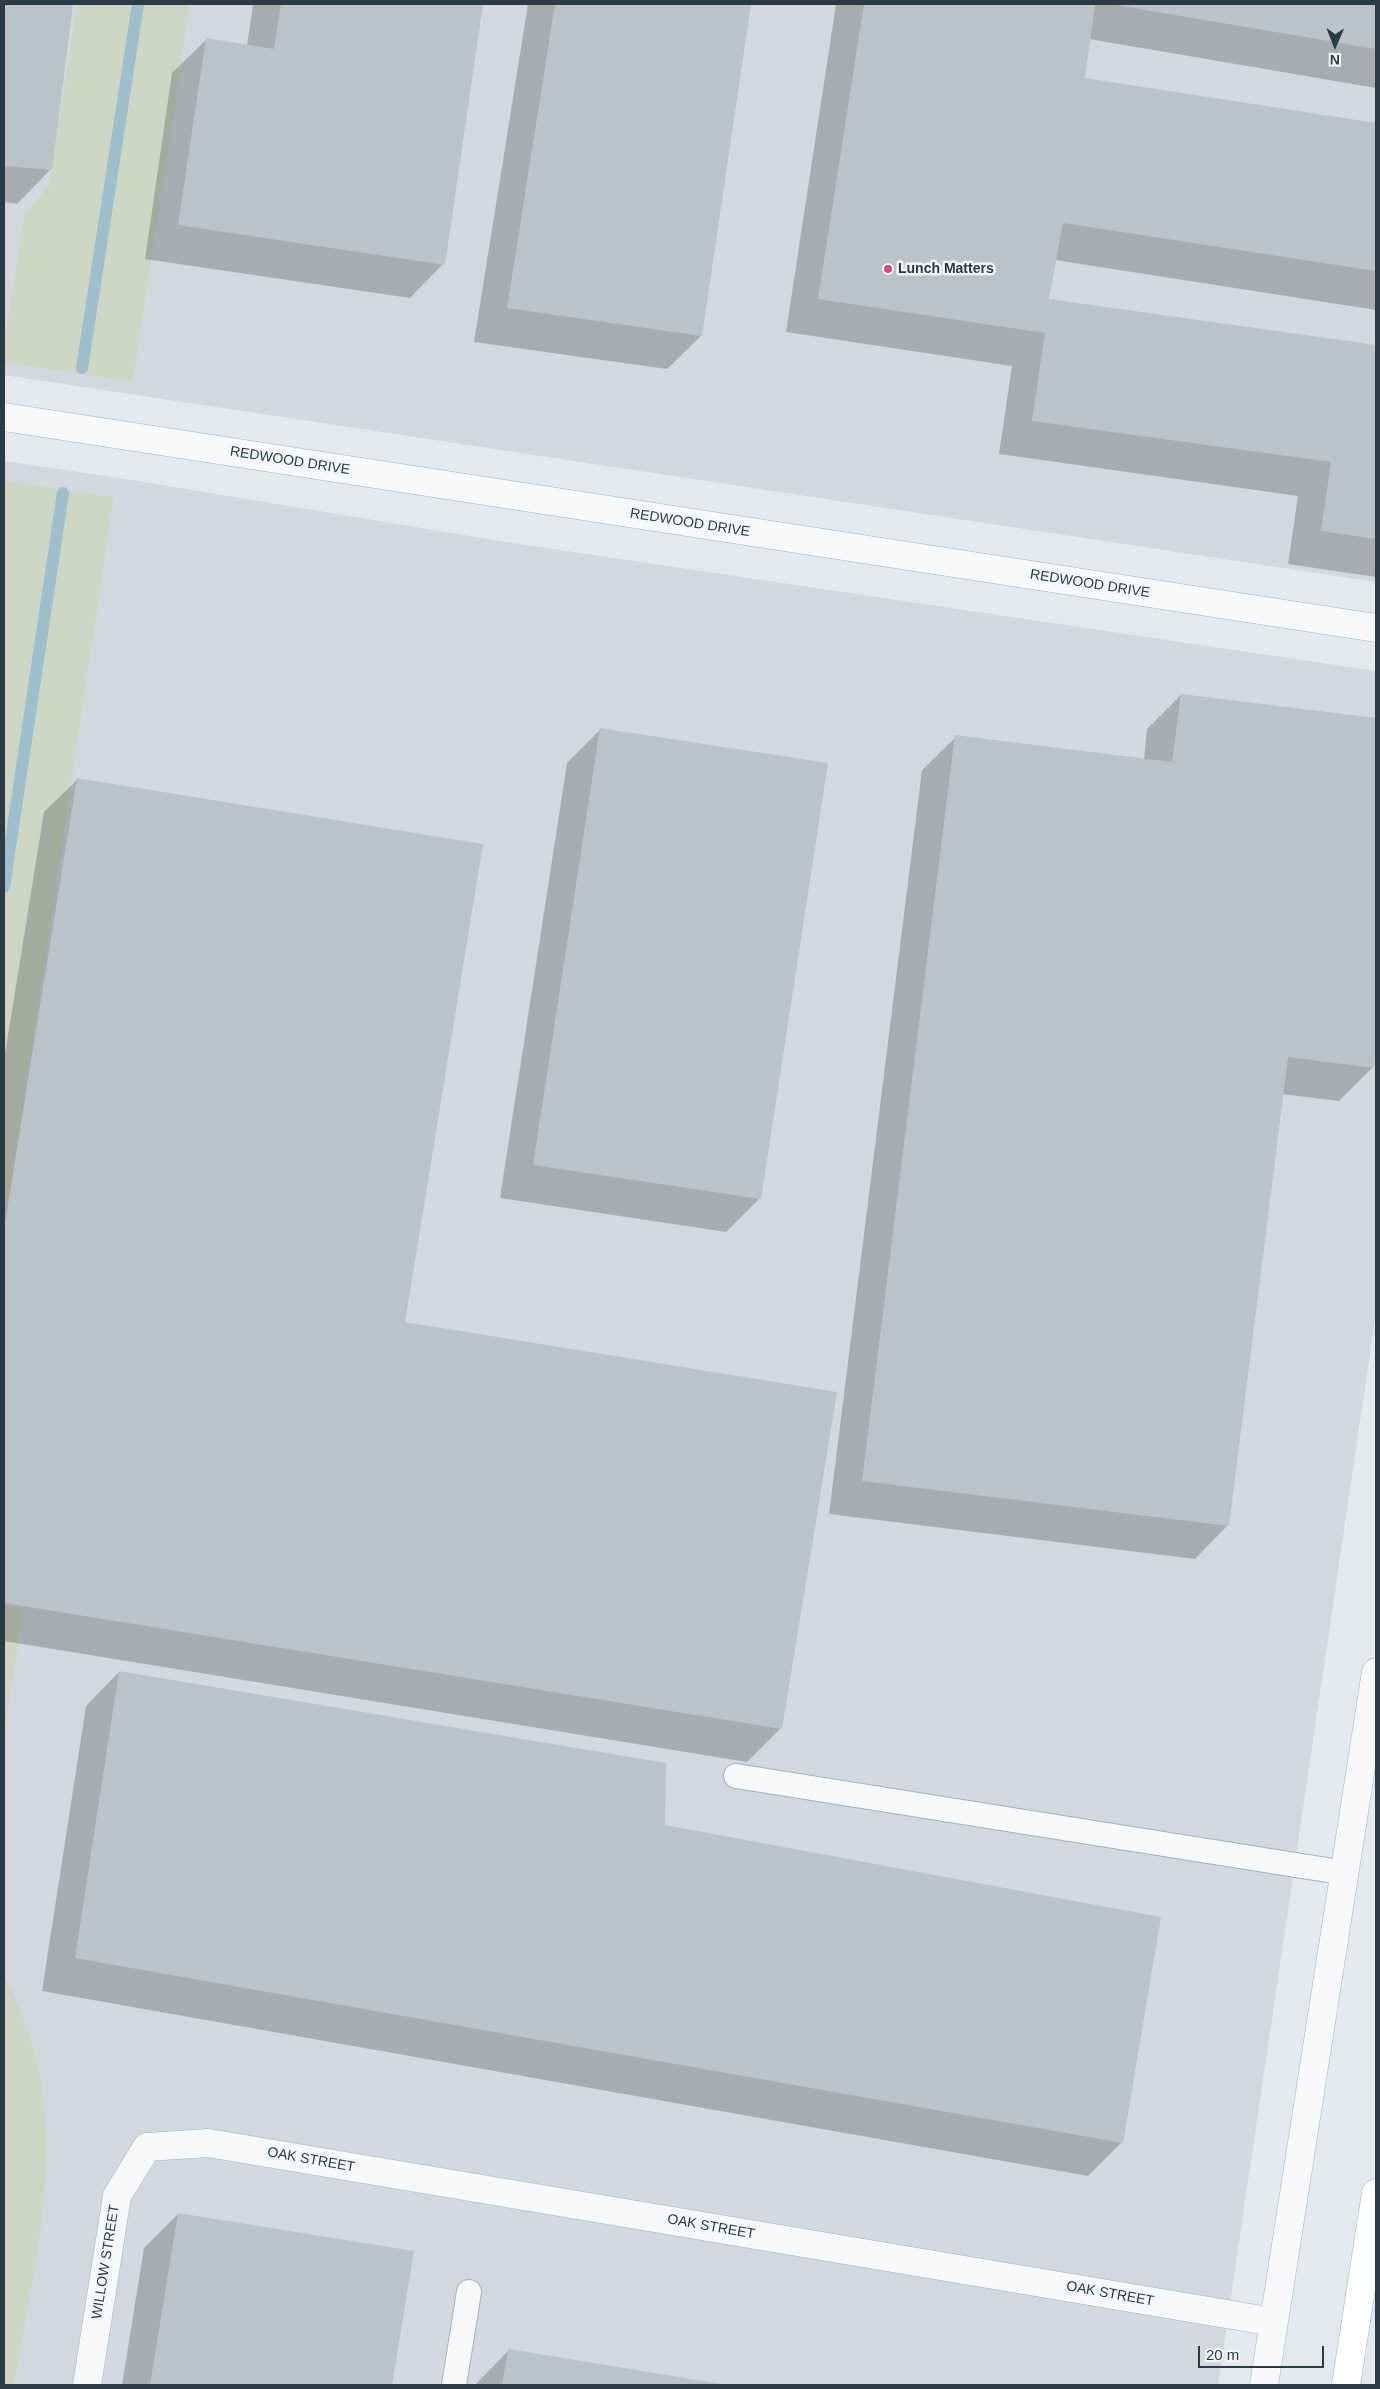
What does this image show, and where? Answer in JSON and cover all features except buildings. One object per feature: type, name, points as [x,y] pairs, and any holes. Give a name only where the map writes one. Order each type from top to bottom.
[{"type":"main road","points":[[1346,2385],[1376,2193]]},
{"type":"street","name":"REDWOOD DRIVE","points":[[4,417],[1376,628]]},
{"type":"street","points":[[1264,2385],[1346,1873],[1376,1672]]},
{"type":"street","name":"OAK STREET","points":[[147,2147],[208,2143],[1274,2322]]},
{"type":"street","name":"WILLOW STREET","points":[[87,2385],[117,2196],[147,2147]]},
{"type":"lane","points":[[736,1776],[1346,1873]]},
{"type":"lane","points":[[454,2385],[469,2292]]},
{"type":"shaded area","points":[[4,4],[1376,4],[1376,582],[4,375]]},
{"type":"shaded area","points":[[4,461],[126,479],[506,542],[1376,671],[1376,1313],[1218,2385],[4,2385]]},
{"type":"green space","points":[[77,4],[190,4],[133,382],[4,362],[4,344],[24,216],[49,185]]},
{"type":"green space","points":[[6,481],[114,497],[4,1234],[4,493]]},
{"type":"green space","points":[[4,1607],[23,1610],[4,1737]]},
{"type":"green space","points":[[4,1974],[30,2037],[41,2078],[46,2121],[43,2211],[30,2301],[14,2385],[4,2385]]},
{"type":"waterway","points":[[82,368],[138,4]]},
{"type":"waterway","points":[[4,887],[63,493]]},
{"type":"place","name":"Lunch Matters","points":[[888,269]]}]
